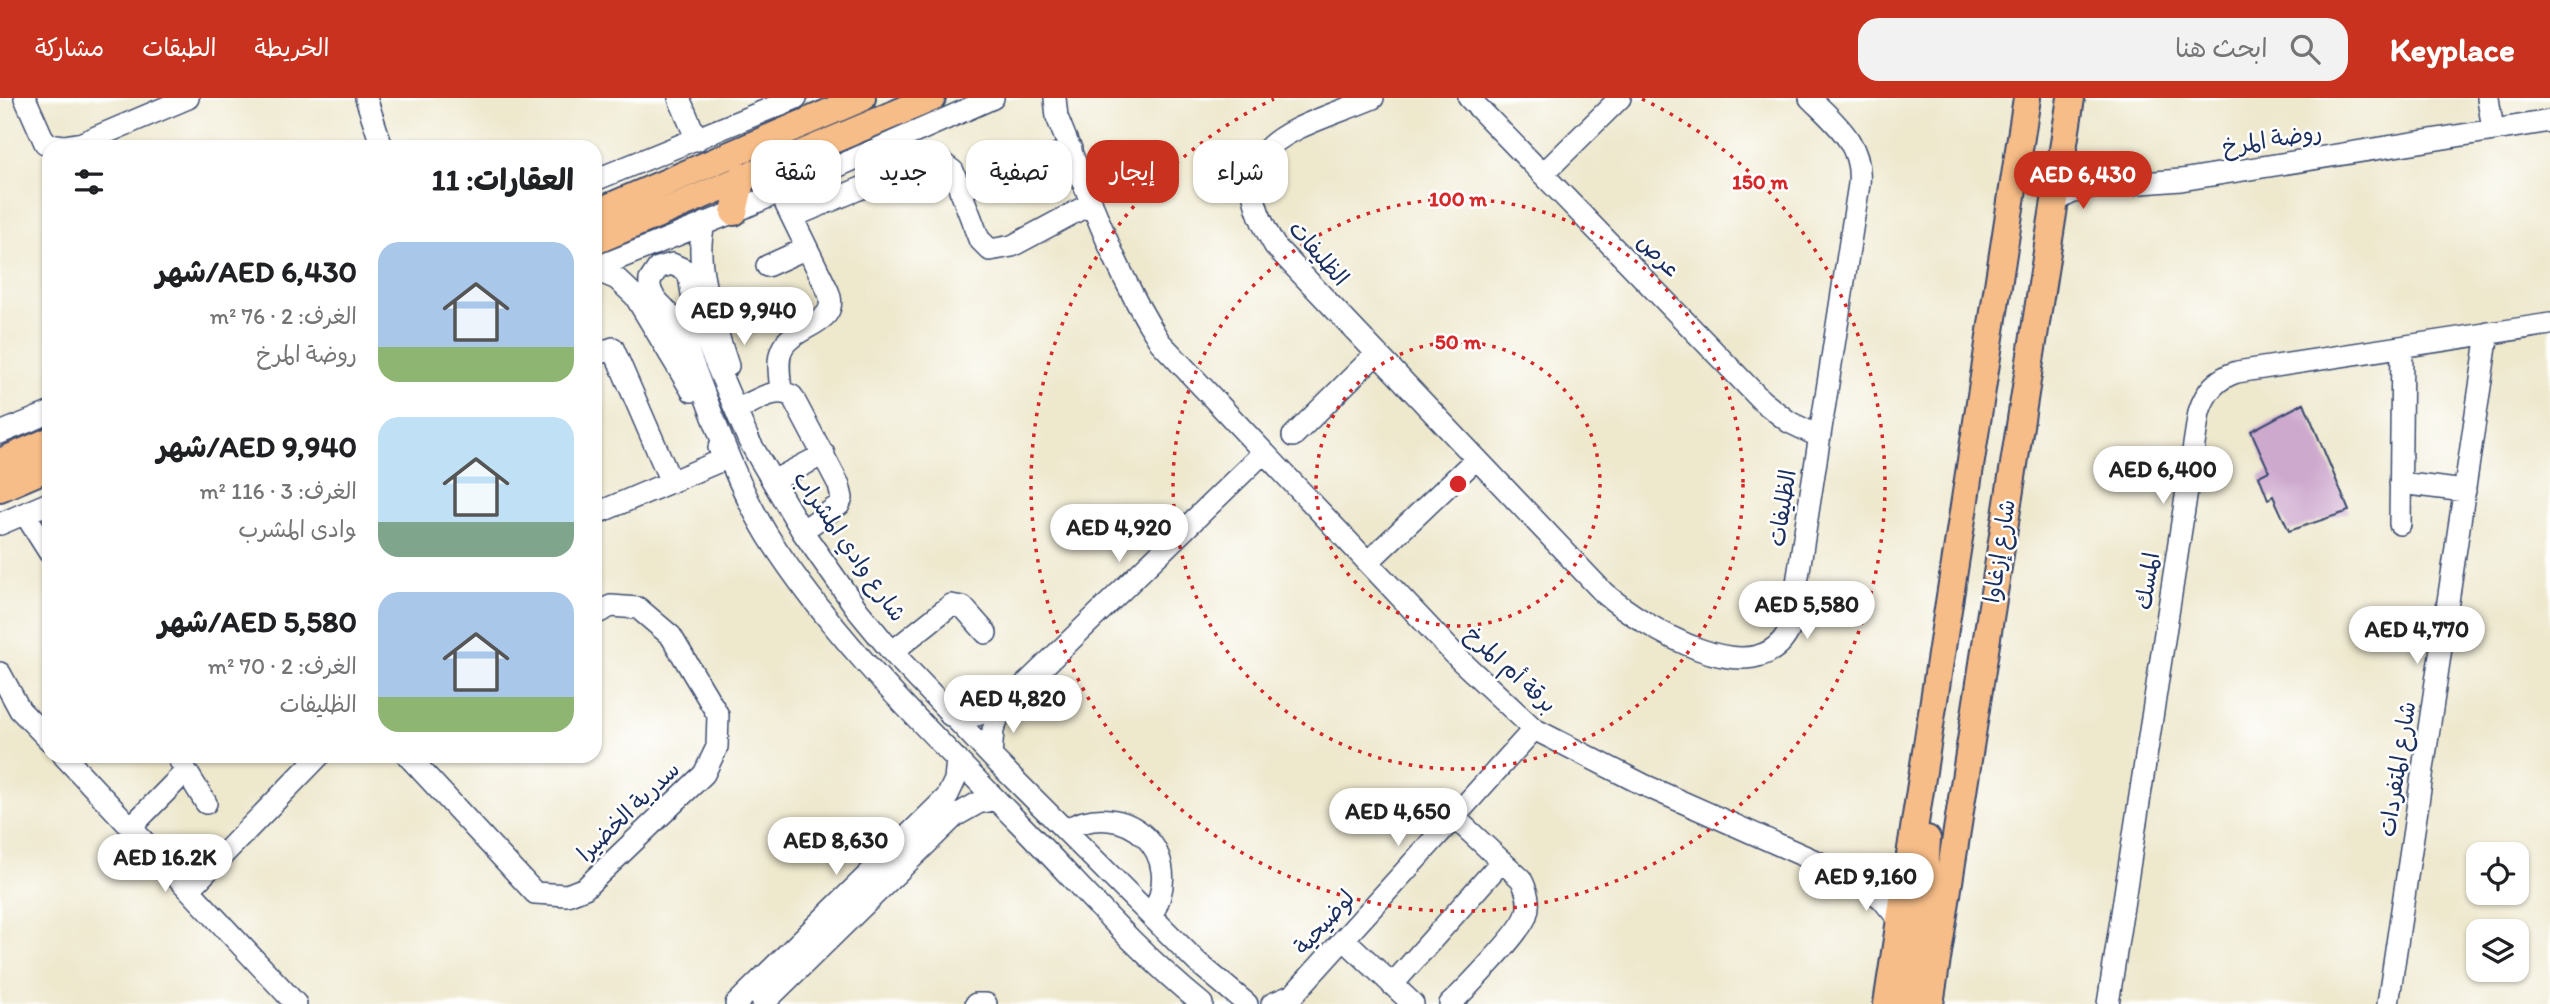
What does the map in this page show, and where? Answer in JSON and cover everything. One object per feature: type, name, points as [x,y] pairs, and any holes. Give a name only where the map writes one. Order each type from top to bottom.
[{"type":"main road","points":[[602,210],[862,98]]},
{"type":"main road","points":[[602,238],[932,98]]},
{"type":"main road","name":"شارع إزغاوا","points":[[1887,1004],[2027,98]]},
{"type":"main road","name":"شارع إزغاوا","points":[[1930,1004],[2071,98]]},
{"type":"main road","points":[[734,212],[743,177]]},
{"type":"main road","points":[[0,462],[42,444]]},
{"type":"main road","points":[[0,488],[42,470]]},
{"type":"main road","points":[[1908,1004],[1926,871],[1923,771]]},
{"type":"street","points":[[25,98],[44,140]]},
{"type":"street","points":[[366,98],[380,140]]},
{"type":"street","points":[[679,98],[697,139]]},
{"type":"street","points":[[602,177],[796,98]]},
{"type":"street","points":[[841,163],[993,98]]},
{"type":"street","name":"برقة أم المرخ","points":[[1037,98],[1056,107],[1067,140]]},
{"type":"street","name":"الظليفات","points":[[1373,98],[1285,135],[1271,143],[1259,156],[1253,172],[1253,187],[1261,218],[1275,246],[1620,606],[1638,619],[1700,650],[1737,659],[1751,658],[1777,648],[1790,628],[1860,172],[1856,150],[1850,140],[1810,98]]},
{"type":"street","name":"عرص","points":[[1469,98],[1762,401],[1789,422],[1820,437]]},
{"type":"street","points":[[1544,173],[1620,98]]},
{"type":"street","points":[[2488,98],[2493,130]]},
{"type":"street","points":[[89,140],[177,100]]},
{"type":"street","name":"روضة المرخ","points":[[2054,202],[2081,189],[2181,180],[2550,121]]},
{"type":"street","name":"برقة أم المرخ","points":[[1072,154],[1086,188]]},
{"type":"street","points":[[2062,155],[2078,174],[2100,187]]},
{"type":"street","points":[[792,217],[934,160],[953,171],[979,239],[990,250],[1012,246],[1092,203]]},
{"type":"street","points":[[960,190],[966,188]]},
{"type":"street","points":[[602,266],[752,203]]},
{"type":"street","points":[[780,391],[782,348],[796,334],[823,320],[830,309],[831,297],[785,203]]},
{"type":"street","name":"برقة أم المرخ","points":[[1092,203],[1131,292],[1160,342],[1460,660],[1534,729],[1644,785],[1856,879],[1882,899],[1900,921]]},
{"type":"street","points":[[705,223],[701,234],[700,260],[723,348],[768,472],[824,454]]},
{"type":"street","points":[[767,266],[807,248]]},
{"type":"street","name":"شارع وادي المشراب","points":[[727,458],[721,435],[677,325],[651,294],[650,280],[658,268],[665,265],[679,266],[689,276],[696,317],[741,424],[802,531],[859,612],[950,715],[1197,962],[1247,1004]]},
{"type":"street","name":"شارع وادي المشراب","points":[[602,272],[617,279],[635,296],[690,387],[716,443],[727,458],[767,533],[818,607],[846,641],[957,760],[1159,967],[1202,1004]]},
{"type":"street","name":"المسك","points":[[2108,1004],[2202,403],[2206,394],[2220,380],[2237,372],[2550,324]]},
{"type":"street","name":"شارع المتفردات","points":[[2388,1004],[2488,333]]},
{"type":"street","points":[[2400,524],[2402,347]]},
{"type":"street","points":[[602,352],[613,348],[671,482]]},
{"type":"street","points":[[1293,436],[1376,354]]},
{"type":"street","points":[[744,406],[780,391],[787,393],[796,401],[839,485],[842,498],[834,510],[802,531]]},
{"type":"street","points":[[0,433],[42,416]]},
{"type":"street","points":[[991,756],[993,730],[1003,706],[1264,452]]},
{"type":"street","points":[[602,511],[727,458]]},
{"type":"street","points":[[1368,562],[1476,458]]},
{"type":"street","points":[[2400,483],[2465,491]]},
{"type":"street","points":[[0,524],[42,506]]},
{"type":"street","points":[[24,513],[42,541]]},
{"type":"street","points":[[892,652],[951,605],[963,607],[986,634]]},
{"type":"street","name":"سدرية الخضيرا","points":[[414,763],[534,893],[567,895],[585,888],[704,774],[717,747],[718,715],[671,636],[638,608],[611,606],[602,610]]},
{"type":"street","points":[[0,673],[20,710],[42,733]]},
{"type":"street","points":[[950,715],[977,715],[1003,706]]},
{"type":"street","name":"لوضيحية","points":[[1272,1004],[1292,999],[1534,729]]},
{"type":"street","points":[[736,1004],[947,797],[955,780],[957,760]]},
{"type":"street","points":[[71,763],[296,1004]]},
{"type":"street","points":[[131,827],[181,763],[206,803]]},
{"type":"street","points":[[190,889],[313,763]]},
{"type":"street","points":[[763,1004],[955,816],[978,803],[996,799]]},
{"type":"street","points":[[1450,1004],[1522,925],[1528,897],[1521,879],[1454,817]]},
{"type":"street","points":[[1065,830],[1086,820],[1109,819],[1130,825],[1148,840],[1160,860],[1163,882],[1158,904],[1151,916]]},
{"type":"street","points":[[1392,985],[1503,861]]},
{"type":"street","name":"برقة أم المرخ","points":[[1856,879],[1880,881],[1908,867]]},
{"type":"street","points":[[1344,939],[1413,1004]]},
{"type":"street","points":[[976,1004],[986,1004]]},
{"type":"building","points":[[2304,403],[2349,511],[2289,531],[2273,496],[2268,499],[2259,476],[2269,471],[2251,431]]}]
